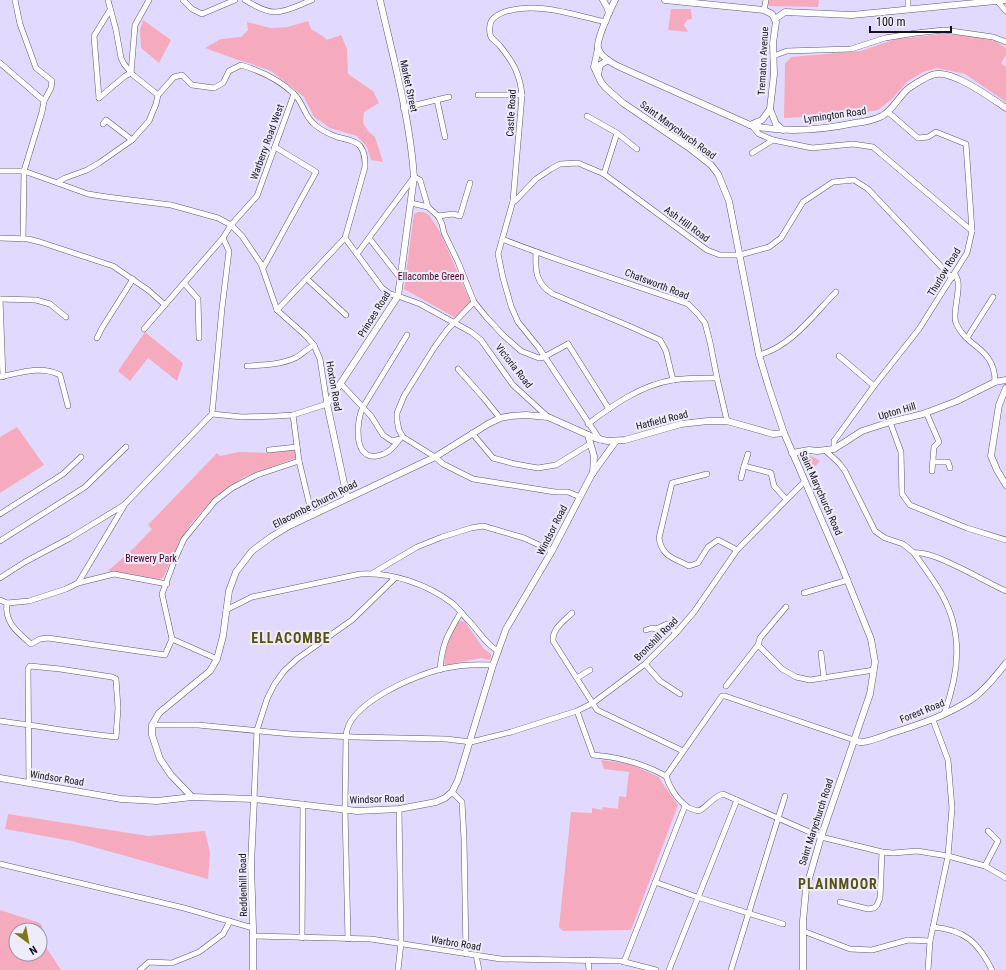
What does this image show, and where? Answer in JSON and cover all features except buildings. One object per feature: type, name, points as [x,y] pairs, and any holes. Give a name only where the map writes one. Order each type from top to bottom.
[{"type":"street","points":[[15,0],[20,24],[36,68],[52,81],[51,88],[44,102],[24,171],[23,239]]},
{"type":"street","points":[[108,0],[116,30],[121,58],[124,64],[131,73],[158,95]]},
{"type":"street","points":[[131,73],[135,25],[149,0]]},
{"type":"street","points":[[183,0],[192,9],[202,14],[235,0]]},
{"type":"street","points":[[245,0],[260,8],[274,12],[297,6],[312,0]]},
{"type":"street","name":"Market Street","points":[[380,0],[403,108],[414,177]]},
{"type":"street","points":[[603,0],[607,7],[608,13]]},
{"type":"street","points":[[598,74],[594,67],[598,45],[608,13],[615,0]]},
{"type":"street","points":[[665,0],[764,10],[774,17],[785,12],[852,15],[1006,0]]},
{"type":"street","points":[[764,10],[766,0]]},
{"type":"street","points":[[908,0],[908,9]]},
{"type":"street","points":[[1000,0],[999,4],[1006,11]]},
{"type":"street","name":"Castle Road","points":[[600,440],[539,348],[518,322],[502,278],[498,254],[513,201],[522,95],[521,81],[513,63],[496,41],[491,37],[489,25],[492,19],[498,14],[509,10],[526,7],[555,10],[606,22]]},
{"type":"street","points":[[110,10],[94,36],[100,98],[125,76],[131,73]]},
{"type":"street","name":"Trematon Avenue","points":[[774,17],[774,74],[770,109],[776,124],[783,130]]},
{"type":"street","points":[[773,56],[787,51],[850,49],[885,38],[944,30],[993,37],[1006,42]]},
{"type":"street","name":"Lymington Road","points":[[598,49],[608,60],[622,68],[750,125],[767,129],[818,129],[840,126],[880,117],[888,112],[909,89],[936,74],[951,76],[964,81],[1006,108]]},
{"type":"street","points":[[598,74],[600,65],[608,60]]},
{"type":"street","points":[[0,63],[44,102]]},
{"type":"street","points":[[58,182],[99,163],[132,140],[149,122],[158,95],[174,77],[182,74],[192,85],[214,88],[223,83],[229,71],[241,65],[272,76],[294,94]]},
{"type":"street","name":"Saint Marychurch Road","points":[[598,74],[606,88],[623,103],[688,147],[711,165],[718,174],[729,201],[759,355],[784,433],[848,580],[871,639],[875,662],[870,694],[821,838],[806,889],[803,931],[803,970]]},
{"type":"street","name":"Warberry Road West","points":[[144,330],[257,196],[294,94],[299,99],[312,123],[328,133],[355,142],[363,150],[365,167],[345,238]]},
{"type":"street","points":[[478,95],[522,95]]},
{"type":"street","points":[[403,108],[449,97]]},
{"type":"street","points":[[438,100],[446,137]]},
{"type":"street","name":"Trematon Avenue","points":[[750,125],[762,120],[770,109]]},
{"type":"street","name":"Thurlow Road","points":[[834,449],[834,441],[874,386],[919,329],[954,276],[968,253],[972,231],[966,144],[936,132],[928,137],[918,138],[888,112]]},
{"type":"street","points":[[587,116],[617,133],[637,149]]},
{"type":"street","points":[[103,124],[106,120],[132,140]]},
{"type":"street","points":[[750,125],[759,134],[773,140],[812,148],[853,144],[873,147],[972,231]]},
{"type":"street","points":[[604,174],[617,133]]},
{"type":"street","points":[[752,153],[773,140]]},
{"type":"street","points":[[263,268],[316,172],[275,147]]},
{"type":"street","name":"Ash Hill Road","points":[[513,201],[515,201],[536,179],[560,164],[578,163],[604,174],[707,250],[720,255],[740,255],[769,246],[781,238],[804,202],[824,187],[833,182],[854,180],[868,189],[954,276]]},
{"type":"street","name":"Hoxton Road","points":[[0,171],[24,171],[88,194],[171,205],[218,218],[231,225],[242,236],[263,268],[277,310],[314,345],[320,359],[327,404],[347,497]]},
{"type":"street","points":[[357,254],[414,177],[420,180],[428,207]]},
{"type":"street","name":"Princes Road","points":[[327,404],[398,296],[414,177]]},
{"type":"street","points":[[438,216],[453,214],[460,216],[470,183]]},
{"type":"street","points":[[411,203],[428,207],[438,216],[474,302],[504,336],[521,351],[539,358],[544,357],[568,344],[609,409]]},
{"type":"street","points":[[0,238],[23,239],[40,242],[113,266],[148,290],[165,305]]},
{"type":"street","points":[[78,583],[124,506],[212,414],[229,252],[223,238]]},
{"type":"street","points":[[277,310],[345,238]]},
{"type":"street","name":"Victoria Road","points":[[345,238],[382,288],[390,294],[420,304],[471,332],[481,340],[514,385],[548,417],[600,440],[616,441]]},
{"type":"street","points":[[369,238],[401,279]]},
{"type":"street","name":"Chatsworth Road","points":[[502,239],[688,304],[705,323],[727,421]]},
{"type":"street","points":[[536,252],[535,265],[540,283],[545,290],[657,338],[662,342],[666,351],[673,380]]},
{"type":"street","points":[[954,276],[959,283],[955,322],[963,335],[987,356],[995,371],[995,382]]},
{"type":"street","points":[[97,338],[133,279]]},
{"type":"street","points":[[307,279],[346,315]]},
{"type":"street","points":[[184,283],[198,299],[199,338]]},
{"type":"street","points":[[759,355],[770,352],[789,341],[836,292]]},
{"type":"street","points":[[967,338],[993,297]]},
{"type":"street","points":[[66,317],[50,304],[36,300],[0,299],[1,377],[29,371],[52,371],[60,375],[68,406]]},
{"type":"street","points":[[401,438],[397,413],[404,396],[434,348],[454,322],[474,302]]},
{"type":"street","points":[[401,438],[391,450],[384,454],[372,457],[367,455],[360,446],[358,440],[359,418],[363,407],[407,335]]},
{"type":"street","points":[[247,366],[269,365],[285,361],[294,358],[314,345]]},
{"type":"street","points":[[839,356],[874,386]]},
{"type":"street","points":[[458,369],[500,418]]},
{"type":"street","points":[[588,424],[642,389],[673,380],[717,378]]},
{"type":"street","name":"Upton Hill","points":[[792,453],[809,450],[826,451],[834,449],[862,431],[926,412],[957,401],[995,382],[1006,380]]},
{"type":"street","points":[[341,384],[371,416],[383,435],[392,441],[401,438],[435,457],[443,464],[473,479],[555,492],[568,492],[580,497]]},
{"type":"street","points":[[1006,388],[999,405],[991,456],[996,470],[1006,484]]},
{"type":"street","points":[[212,414],[261,417],[293,415],[327,404]]},
{"type":"street","points":[[926,412],[939,442],[934,447],[932,471]]},
{"type":"street","points":[[293,415],[299,461],[312,515]]},
{"type":"street","name":"Ellacombe Church Road","points":[[152,725],[159,713],[210,671],[217,659],[223,636],[229,591],[236,572],[252,551],[289,526],[347,497],[435,457],[472,433],[500,418],[526,415],[548,417]]},
{"type":"street","name":"Hatfield Road","points":[[616,441],[681,424],[708,421],[727,421],[772,434],[784,433]]},
{"type":"street","points":[[890,422],[901,452],[902,494],[910,504],[967,528],[1006,540]]},
{"type":"street","points":[[472,433],[493,458],[538,468],[556,465],[590,444]]},
{"type":"street","name":"Windsor Road","points":[[588,435],[594,456],[592,474]]},
{"type":"street","name":"Windsor Road","points":[[0,778],[121,799],[157,801],[192,797],[254,799],[357,811],[399,810],[436,802],[445,798],[452,792],[458,780],[493,665],[506,629],[552,551],[592,474],[616,441]]},
{"type":"street","points":[[0,541],[85,486],[126,447]]},
{"type":"street","points":[[269,450],[297,447]]},
{"type":"street","points":[[826,451],[845,471],[875,531],[885,538],[903,544],[914,553],[941,594],[952,621],[956,636],[958,655],[954,684],[944,714]]},
{"type":"street","points":[[741,478],[748,454]]},
{"type":"street","points":[[0,514],[63,474],[81,457]]},
{"type":"street","points":[[7,603],[6,609],[8,622],[31,644],[40,639],[48,638],[165,654],[172,640],[162,594],[184,539],[215,501],[232,488],[257,475],[299,461]]},
{"type":"street","points":[[933,462],[948,462],[950,468]]},
{"type":"street","points":[[744,466],[771,473],[773,475],[774,486],[786,499]]},
{"type":"street","points":[[707,474],[672,483],[659,538],[660,546],[669,556],[689,566],[698,563],[708,547],[718,540],[737,550]]},
{"type":"street","name":"Bronshill Road","points":[[152,725],[198,725],[291,734],[346,737],[433,738],[470,742],[511,732],[578,711],[593,703],[645,664],[676,633],[694,612],[737,550],[805,481]]},
{"type":"street","points":[[0,578],[24,562],[70,538],[124,506]]},
{"type":"street","points":[[373,573],[418,547],[442,537],[483,526],[524,538],[552,551]]},
{"type":"street","points":[[914,553],[921,552],[934,557],[1006,591]]},
{"type":"street","points":[[226,610],[252,597],[360,574],[373,573],[420,585],[441,596],[461,612],[475,626],[486,643],[498,651]]},
{"type":"street","points":[[0,600],[7,603],[28,601],[66,589],[78,583],[114,574],[167,584]]},
{"type":"street","points":[[254,799],[256,730],[267,699],[274,685],[284,671],[297,659],[352,620],[395,578]]},
{"type":"street","points":[[804,593],[848,580]]},
{"type":"street","points":[[726,686],[758,645],[760,638],[786,606]]},
{"type":"street","points":[[440,670],[442,651],[446,638],[461,612]]},
{"type":"street","points":[[572,613],[556,630],[553,637],[553,642],[597,710],[683,752]]},
{"type":"street","points":[[646,630],[652,628],[656,629],[667,624],[676,633]]},
{"type":"street","points":[[172,640],[217,659]]},
{"type":"street","points":[[758,645],[782,669],[796,677],[810,680],[874,670]]},
{"type":"street","points":[[821,653],[824,678]]},
{"type":"street","name":"Forest Road","points":[[854,740],[861,743],[933,720],[979,693],[988,685],[1006,663]]},
{"type":"street","points":[[348,939],[345,810],[346,732],[350,720],[370,701],[409,680],[440,670],[477,664],[493,665]]},
{"type":"street","points":[[645,664],[660,682],[680,694]]},
{"type":"street","points":[[0,721],[28,725],[116,737],[118,708],[116,679],[112,677],[68,670],[30,666],[28,670],[28,725],[30,751],[29,783]]},
{"type":"street","points":[[577,678],[590,670]]},
{"type":"street","points":[[666,776],[722,696],[854,740]]},
{"type":"street","points":[[578,711],[593,755],[628,760],[666,776],[674,793],[685,806],[699,811],[705,808],[715,798],[723,794],[821,838],[882,852],[893,853],[917,851],[948,856],[985,866],[1006,878]]},
{"type":"street","points":[[928,970],[930,941],[948,856],[952,808],[948,760],[933,720]]},
{"type":"street","points":[[152,725],[154,740],[160,759],[175,780],[192,797]]},
{"type":"street","points":[[452,792],[462,802],[466,954]]},
{"type":"street","points":[[731,970],[785,796]]},
{"type":"street","name":"Reddenhill Road","points":[[253,970],[254,928],[251,866],[254,799]]},
{"type":"street","points":[[669,970],[692,915],[697,897],[738,800]]},
{"type":"street","points":[[302,938],[303,804]]},
{"type":"street","points":[[624,962],[685,806]]},
{"type":"street","points":[[398,970],[401,943],[399,810]]},
{"type":"street","points":[[985,866],[998,841],[988,831]]},
{"type":"street","points":[[840,902],[868,909],[878,905],[880,898],[882,852]]},
{"type":"street","points":[[0,864],[184,908],[254,928]]},
{"type":"street","points":[[655,882],[783,924]]},
{"type":"street","points":[[140,970],[149,962],[172,963],[199,952],[223,934],[230,921]]},
{"type":"street","points":[[933,927],[944,928],[972,940],[982,952],[992,970]]},
{"type":"street","points":[[803,931],[850,949],[872,950],[908,940],[930,941]]},
{"type":"street","name":"Warbro Road","points":[[253,936],[348,939],[371,938],[501,959],[624,962],[656,970]]},
{"type":"street","points":[[476,955],[479,970]]},
{"type":"street","points":[[588,960],[589,970]]},
{"type":"green space","points":[[767,0],[819,0],[818,7],[769,6],[767,4]]},
{"type":"green space","points":[[671,9],[691,9],[692,19],[687,20],[684,25],[688,32],[668,30]]},
{"type":"green space","points":[[143,20],[171,40],[159,63],[141,48],[140,30]]},
{"type":"green space","points":[[308,21],[311,29],[327,40],[341,35],[347,49],[348,74],[373,91],[379,103],[364,112],[363,123],[368,131],[375,137],[383,162],[371,160],[367,147],[357,136],[330,128],[314,117],[304,97],[271,71],[205,48],[221,39],[241,37],[248,30],[247,22],[271,28],[288,27]]},
{"type":"green space","points":[[943,34],[969,36],[995,41],[1006,48],[1006,55],[1001,63],[1006,67],[1006,102],[965,74],[937,68],[923,72],[908,81],[892,99],[878,110],[848,115],[784,118],[785,64],[791,57],[861,51],[896,39]]},
{"type":"green space","name":"Ellacombe Green","points":[[423,212],[429,215],[440,232],[471,303],[456,318],[404,289],[414,214]]},
{"type":"green space","points":[[145,332],[183,363],[177,381],[148,358],[130,381],[118,371]]},
{"type":"green space","points":[[17,427],[44,465],[0,493],[0,437]]},
{"type":"green space","name":"Brewery Park","points":[[295,450],[296,458],[244,477],[214,498],[190,525],[179,543],[163,578],[157,579],[108,571],[135,547],[152,529],[148,525],[217,453],[220,456],[239,452],[268,453]]},
{"type":"green space","points":[[806,456],[813,457],[820,461],[809,473],[804,461]]},
{"type":"green space","points":[[458,622],[465,622],[484,649],[491,654],[491,658],[489,660],[481,658],[446,665],[444,663],[447,643]]},
{"type":"green space","points":[[601,760],[630,764],[659,777],[678,805],[631,930],[563,931],[559,927],[571,812],[592,813],[592,808],[602,810],[603,807],[618,809],[619,796],[626,797],[629,772],[604,769]]},
{"type":"green space","points":[[8,814],[148,836],[205,831],[210,853],[208,879],[72,841],[5,829]]},
{"type":"green space","points":[[0,910],[37,922],[8,922],[8,962],[48,962],[48,950],[61,970],[0,970]]},
{"type":"district","name":"ELLACOMBE","points":[[291,638]]},
{"type":"district","name":"PLAINMOOR","points":[[838,884]]}]
